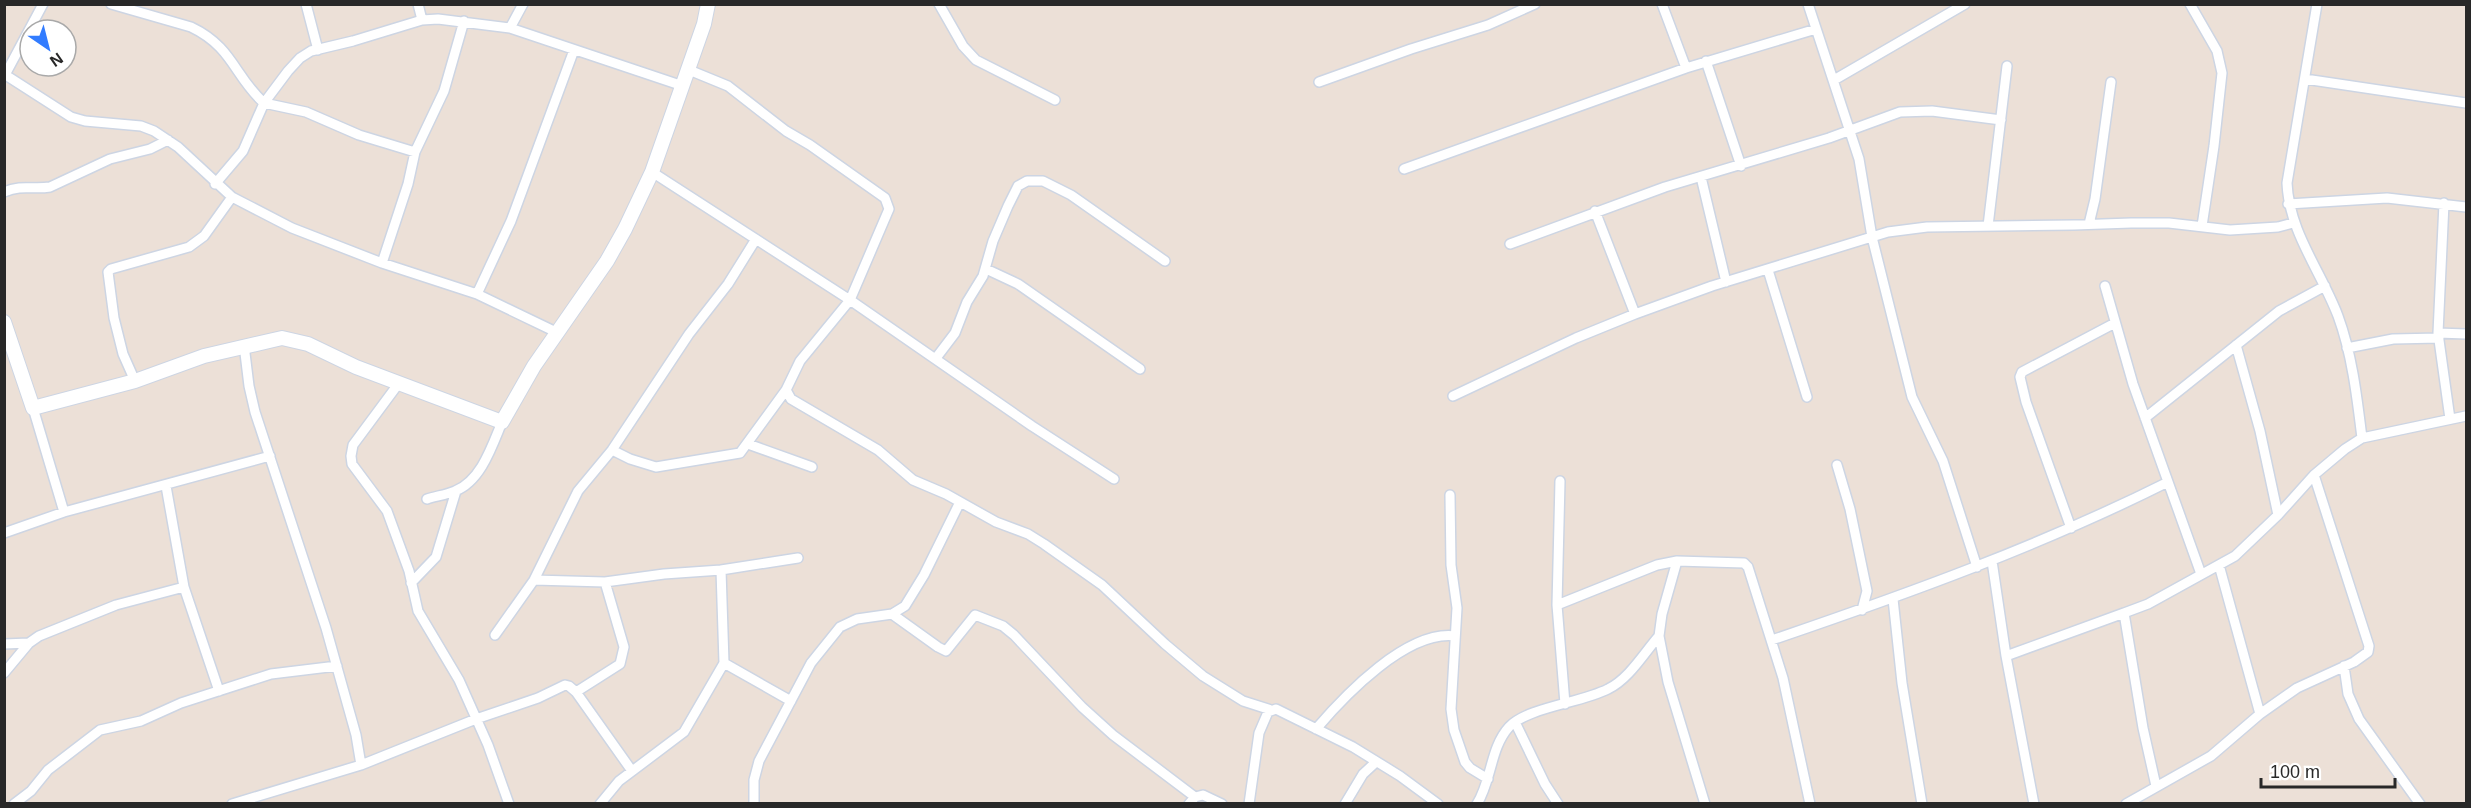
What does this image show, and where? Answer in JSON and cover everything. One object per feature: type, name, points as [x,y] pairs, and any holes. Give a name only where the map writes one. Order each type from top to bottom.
[{"type":"street","points":[[43,4],[5,74],[71,117],[85,121],[141,126],[168,140],[232,197],[292,228],[382,263],[477,294],[556,332]]},
{"type":"street","points":[[306,4],[318,50]]},
{"type":"street","points":[[418,4],[422,20]]},
{"type":"street","points":[[510,28],[522,4]]},
{"type":"street","points":[[427,499],[456,491],[472,480],[482,466],[502,422],[556,332],[607,261],[652,172],[704,24],[708,4]]},
{"type":"street","points":[[939,4],[963,46],[976,60],[1055,100]]},
{"type":"street","points":[[1319,82],[1411,49],[1488,25],[1535,4]]},
{"type":"street","points":[[1662,4],[1686,68]]},
{"type":"street","points":[[1808,4],[1859,159],[1872,237],[1912,397],[1943,461],[1977,567]]},
{"type":"street","points":[[1834,80],[1965,4]]},
{"type":"street","points":[[2190,4],[2217,51],[2222,73],[2202,226]]},
{"type":"street","points":[[2317,4],[2287,183],[2288,204],[2294,222],[2339,319],[2347,348],[2362,438]]},
{"type":"street","points":[[116,5],[202,32],[219,45],[234,62],[264,103],[306,112],[359,135],[415,152]]},
{"type":"street","points":[[215,184],[243,152],[264,103],[300,58],[318,50],[422,20],[464,21],[510,28],[683,86]]},
{"type":"street","points":[[382,263],[408,184],[415,152],[444,91],[464,21]]},
{"type":"street","points":[[1404,169],[1706,61],[1816,29]]},
{"type":"street","points":[[477,294],[511,221],[574,50]]},
{"type":"street","points":[[1706,61],[1741,166]]},
{"type":"street","points":[[1988,226],[2007,66]]},
{"type":"street","points":[[612,450],[638,462],[656,467],[740,453],[786,390],[800,361],[850,300],[889,209],[885,198],[810,145],[786,131],[728,86],[688,70]]},
{"type":"street","points":[[2305,79],[2466,103]]},
{"type":"street","points":[[2089,225],[2096,199],[2111,82]]},
{"type":"street","points":[[1510,244],[1595,212],[1829,138],[1900,112],[1915,110],[2001,120]]},
{"type":"street","points":[[4,192],[22,186],[40,189],[50,187],[110,159],[150,149],[168,140]]},
{"type":"street","points":[[652,172],[850,300],[1032,426],[1114,479]]},
{"type":"street","points":[[1701,177],[1726,282]]},
{"type":"street","points":[[936,358],[955,333],[967,302],[986,269],[993,241],[1008,206],[1021,183],[1033,180],[1051,184],[1071,195],[1165,261]]},
{"type":"street","points":[[135,381],[123,354],[114,318],[108,272],[111,269],[199,241],[232,197]]},
{"type":"street","points":[[2288,204],[2375,198],[2444,203],[2466,207]]},
{"type":"street","points":[[2444,203],[2439,335],[2450,419]]},
{"type":"street","points":[[1595,212],[1635,314]]},
{"type":"street","points":[[1453,396],[1576,338],[1635,314],[1726,282],[1872,237],[1910,228],[2089,225],[2131,222],[2230,230],[2278,227],[2294,222]]},
{"type":"street","points":[[495,636],[534,580],[578,491],[612,450],[683,343],[728,284],[756,239]]},
{"type":"street","points":[[986,269],[1017,284],[1140,369]]},
{"type":"street","points":[[1768,270],[1807,397]]},
{"type":"street","points":[[2105,286],[2145,418],[2201,574]]},
{"type":"street","points":[[2145,418],[2279,311],[2325,286]]},
{"type":"street","points":[[4,322],[64,512]]},
{"type":"street","points":[[2071,528],[2026,402],[2020,377],[2022,372],[2115,323]]},
{"type":"street","points":[[2347,348],[2392,339],[2466,334]]},
{"type":"street","points":[[33,408],[135,381],[204,356],[282,338],[308,344],[356,367],[502,422]]},
{"type":"street","points":[[244,345],[249,386],[337,666],[356,735],[361,765]]},
{"type":"street","points":[[2236,345],[2260,431],[2278,515]]},
{"type":"street","points":[[399,383],[353,445],[351,456],[357,472],[387,512],[418,611],[451,663],[503,780],[509,804]]},
{"type":"street","points":[[786,390],[791,399],[878,450],[913,480],[996,522],[1028,534],[1076,565],[1102,585],[1203,676],[1243,701],[1271,710],[1281,710],[1377,762],[1438,804]]},
{"type":"street","points":[[2007,656],[2148,604],[2235,556],[2278,515],[2314,475],[2362,438],[2466,416]]},
{"type":"street","points":[[748,444],[812,467]]},
{"type":"street","points":[[4,533],[64,512],[270,456]]},
{"type":"street","points":[[1837,465],[1850,509],[1867,591],[1862,609]]},
{"type":"street","points":[[2126,804],[2211,756],[2260,714],[2313,679],[2365,656],[2369,645],[2314,475]]},
{"type":"street","points":[[1560,481],[1557,605],[1565,704]]},
{"type":"street","points":[[1772,640],[1879,604],[1977,567],[2071,528],[2168,482]]},
{"type":"street","points":[[166,486],[184,587],[219,691]]},
{"type":"street","points":[[411,583],[436,557],[456,491]]},
{"type":"street","points":[[1450,495],[1451,565],[1457,608],[1451,683],[1454,730],[1465,762],[1470,768],[1488,779]]},
{"type":"street","points":[[754,804],[754,780],[759,761],[811,663],[840,627],[858,619],[892,614],[905,606],[960,502]]},
{"type":"street","points":[[534,580],[605,582],[664,574],[721,570],[798,558]]},
{"type":"street","points":[[1557,605],[1658,565],[1677,561],[1744,563],[1748,567],[1783,678],[1810,804]]},
{"type":"street","points":[[1677,561],[1662,614],[1659,636],[1668,682],[1705,804]]},
{"type":"street","points":[[1992,561],[2034,804]]},
{"type":"street","points":[[2219,565],[2260,714]]},
{"type":"street","points":[[600,804],[619,781],[684,732],[724,663],[721,570]]},
{"type":"street","points":[[576,692],[620,664],[623,656],[624,647],[605,582]]},
{"type":"street","points":[[4,673],[29,643],[39,636],[116,605],[184,587]]},
{"type":"street","points":[[1867,591],[1879,604]]},
{"type":"street","points":[[1893,599],[1902,683],[1922,804]]},
{"type":"street","points":[[2124,613],[2143,728],[2156,786]]},
{"type":"street","points":[[892,614],[946,651],[975,615],[1003,626],[1082,707],[1192,800],[1203,795],[1222,804]]},
{"type":"street","points":[[1316,729],[1352,690],[1396,655],[1438,635],[1455,636]]},
{"type":"street","points":[[1478,804],[1501,737],[1515,722],[1588,698],[1618,683],[1659,636]]},
{"type":"street","points":[[4,644],[29,643]]},
{"type":"street","points":[[724,663],[791,701]]},
{"type":"street","points":[[14,804],[31,791],[48,770],[100,730],[141,721],[181,703],[280,672],[337,666]]},
{"type":"street","points":[[2344,666],[2348,694],[2359,719],[2420,804]]},
{"type":"street","points":[[232,804],[270,799],[476,718],[530,701],[565,685],[576,692],[632,771]]},
{"type":"street","points":[[1249,804],[1259,733],[1271,710]]},
{"type":"street","points":[[1515,722],[1545,784],[1558,804]]},
{"type":"street","points":[[1345,804],[1363,774],[1377,762]]}]
